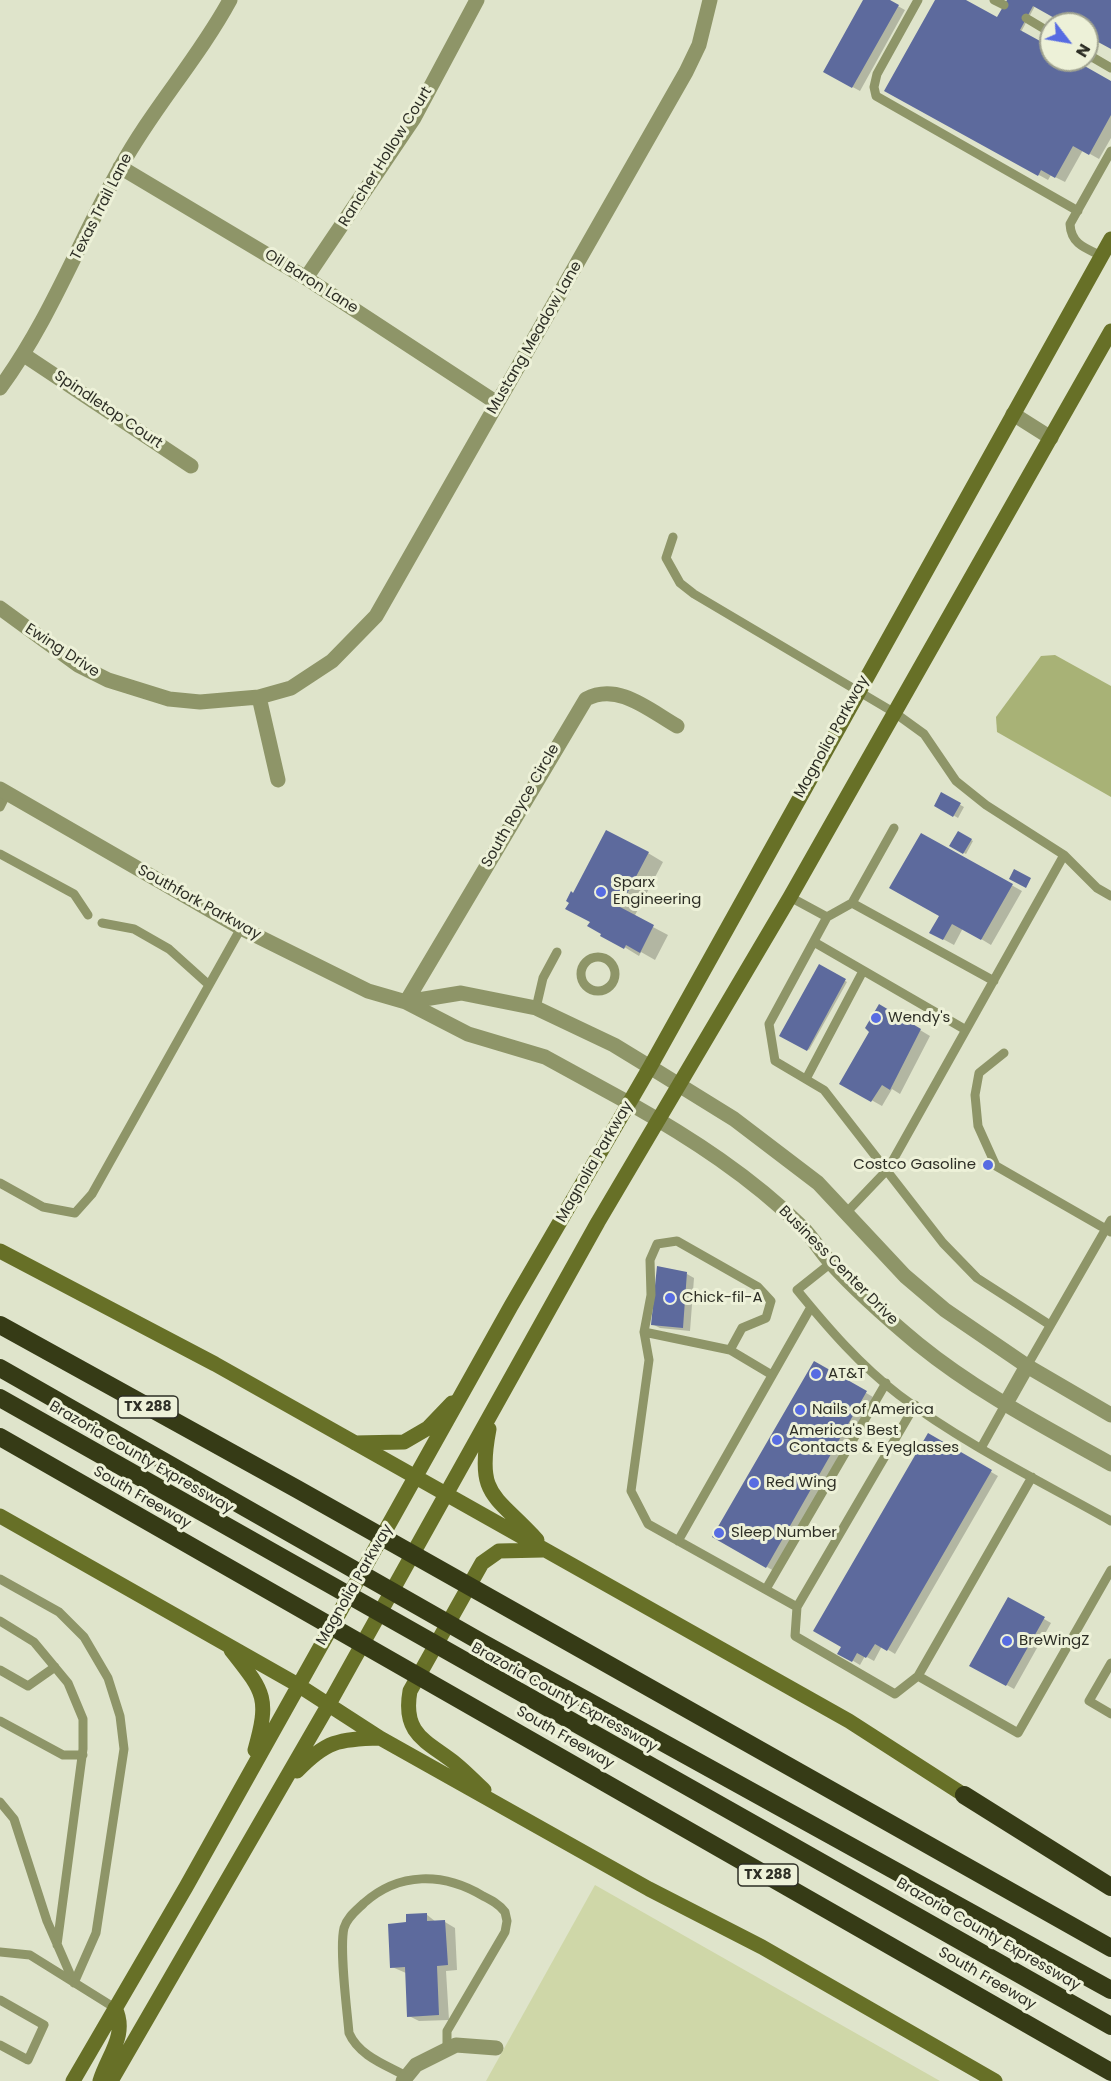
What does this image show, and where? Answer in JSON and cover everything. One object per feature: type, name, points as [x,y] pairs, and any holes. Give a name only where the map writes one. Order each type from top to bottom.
[{"type":"highway","name":"TX 288","points":[[0,1325],[297,1489],[502,1607],[1111,1948]]},
{"type":"highway","name":"Brazoria County Expressway","points":[[0,1368],[481,1642],[1111,1990]]},
{"type":"highway","name":"Brazoria County Expressway","points":[[0,1398],[467,1665],[1111,2026]]},
{"type":"highway","name":"South Freeway","points":[[0,1437],[1111,2072]]},
{"type":"highway","points":[[964,1795],[1111,1887]]},
{"type":"highway","points":[[1084,2056],[1108,2081]]},
{"type":"main road","name":"Magnolia Parkway","points":[[73,2081],[650,1067],[1013,414],[1106,259],[1111,239]]},
{"type":"main road","points":[[111,2081],[329,1704],[677,1084],[790,897],[1111,331]]},
{"type":"main road","points":[[0,1251],[205,1359],[546,1550],[849,1721],[964,1795]]},
{"type":"main road","points":[[355,1443],[404,1442],[428,1428],[466,1388]]},
{"type":"main road","points":[[491,1417],[484,1456],[486,1482],[492,1496],[512,1512],[546,1550]]},
{"type":"main road","points":[[0,1516],[298,1685],[380,1738],[500,1806],[762,1947],[995,2081]]},
{"type":"main road","points":[[500,1806],[457,1764],[427,1744],[411,1725],[406,1710],[410,1691],[482,1563],[499,1551],[546,1550]]},
{"type":"main road","points":[[225,1643],[258,1684],[264,1699],[262,1725],[249,1772]]},
{"type":"main road","points":[[280,1789],[317,1751],[344,1739],[380,1738]]},
{"type":"main road","points":[[100,2081],[120,2035],[121,2020],[115,2008]]},
{"type":"street","name":"Texas Trail Lane","points":[[0,388],[24,355],[72,267],[120,166],[230,0]]},
{"type":"street","name":"Rancher Hollow Court","points":[[306,278],[414,118],[477,0]]},
{"type":"street","name":"Mustang Meadow Lane","points":[[332,661],[375,616],[497,404],[686,72],[699,45],[710,0]]},
{"type":"street","name":"Oil Baron Lane","points":[[120,166],[306,278],[497,404]]},
{"type":"street","name":"Spindletop Court","points":[[24,355],[191,466]]},
{"type":"street","points":[[1013,414],[1051,438]]},
{"type":"street","name":"Ewing Drive","points":[[0,608],[78,665],[139,692],[169,699],[200,702],[259,697],[291,688],[332,661]]},
{"type":"street","name":"South Royce Circle","points":[[406,1002],[586,699],[598,693],[625,696],[677,726]]},
{"type":"street","points":[[259,697],[278,780]]},
{"type":"street","name":"Southfork Parkway","points":[[2,796],[241,928],[368,991],[406,1002],[468,1034],[545,1057],[629,1102]]},
{"type":"street","name":"Southfork Parkway","points":[[406,1002],[461,993],[536,1008],[614,1045],[650,1067]]},
{"type":"street","points":[[650,1067],[734,1119],[787,1157],[818,1183],[905,1276],[945,1310],[1027,1366],[1111,1415]]},
{"type":"street","name":"Business Center Drive","points":[[629,1102],[760,1189],[804,1229],[831,1263],[878,1310],[920,1345],[1005,1405],[1111,1464]]},
{"type":"street","points":[[1005,1405],[1027,1366]]},
{"type":"street","points":[[405,2078],[416,2065],[456,2045],[496,2048]]},
{"type":"lane","points":[[918,0],[877,74],[874,87],[876,96],[1078,211]]},
{"type":"lane","points":[[994,0],[1004,5]]},
{"type":"lane","points":[[1026,18],[1039,26]]},
{"type":"lane","points":[[1106,259],[1076,243],[1070,235],[1070,224],[1111,151]]},
{"type":"lane","points":[[673,537],[666,558],[680,583],[719,610],[895,714],[924,734],[956,781],[986,805],[1064,855],[1097,888],[1111,896]]},
{"type":"lane","points":[[894,828],[852,903],[827,917],[769,1024],[775,1061],[824,1090],[888,1169],[943,1243],[977,1278],[1050,1325]]},
{"type":"lane","points":[[0,855],[74,894],[88,915]]},
{"type":"lane","points":[[846,1213],[888,1169],[1064,855]]},
{"type":"lane","points":[[790,897],[827,917]]},
{"type":"lane","points":[[852,903],[994,981]]},
{"type":"lane","points":[[102,923],[134,928],[161,944],[209,985]]},
{"type":"lane","points":[[0,1183],[43,1207],[75,1213],[92,1194],[241,928]]},
{"type":"lane","points":[[814,942],[966,1030]]},
{"type":"lane","points":[[536,1008],[543,978],[557,952]]},
{"type":"lane","points":[[806,1078],[864,971]]},
{"type":"lane","points":[[1004,1053],[990,1062],[979,1074],[975,1095],[978,1126],[996,1166],[1109,1227],[1027,1366]]},
{"type":"lane","points":[[730,1350],[742,1328],[766,1318],[771,1301],[758,1287],[677,1241],[657,1244],[650,1260],[651,1295],[644,1332],[649,1360],[631,1491],[648,1524],[797,1607]]},
{"type":"lane","points":[[831,1263],[797,1290],[836,1338],[885,1383],[915,1405],[981,1448],[1111,1521]]},
{"type":"lane","points":[[678,1541],[811,1307]]},
{"type":"lane","points":[[644,1332],[730,1350],[772,1375]]},
{"type":"lane","points":[[766,1589],[885,1383]]},
{"type":"lane","points":[[915,1405],[797,1607],[795,1636],[895,1694],[918,1676],[1032,1476]]},
{"type":"lane","points":[[981,1448],[1005,1405]]},
{"type":"lane","points":[[918,1676],[1018,1733],[1111,1570]]},
{"type":"lane","points":[[0,1579],[59,1612],[84,1637],[108,1678],[120,1716],[124,1749],[96,1933],[74,1983]]},
{"type":"lane","points":[[0,1621],[34,1642],[68,1683],[83,1719],[83,1755],[57,1945]]},
{"type":"lane","points":[[1111,1663],[1089,1701],[1111,1714]]},
{"type":"lane","points":[[0,1670],[28,1686],[55,1667]]},
{"type":"lane","points":[[0,1721],[63,1755],[83,1755]]},
{"type":"lane","points":[[0,1802],[14,1818],[57,1945],[74,1983]]},
{"type":"lane","points":[[405,2078],[362,2051],[352,2040],[349,2033],[343,1939],[344,1927],[356,1911],[377,1892],[394,1883],[412,1878],[452,1881],[468,1887],[505,1912],[505,1932],[447,2031],[447,2049]]},
{"type":"lane","points":[[0,1952],[30,1955],[115,2008]]},
{"type":"lane","points":[[0,2000],[44,2025],[28,2060],[0,2045]]},
{"type":"shaded area","points":[[1055,655],[1111,686],[1111,797],[997,732],[996,717],[1041,656]]},
{"type":"shaded area","points":[[595,1885],[940,2081],[486,2081]]},
{"type":"building","points":[[863,0],[890,0],[899,5],[852,88],[823,72]]},
{"type":"building","points":[[935,0],[966,0],[997,17],[1007,0],[1111,0],[1111,49],[1099,42],[1099,12],[1044,12],[1033,6],[1020,30],[1039,40],[1039,72],[1095,72],[1111,81],[1111,115],[1089,155],[1073,146],[1055,178],[1041,170],[1038,176],[884,91]]},
{"type":"building","points":[[941,792],[961,803],[953,817],[934,806]]},
{"type":"building","name":"Sparx Engineering","points":[[606,830],[649,852],[620,907],[654,925],[640,953],[626,945],[624,949],[600,936],[601,934],[587,926],[590,922],[565,909],[569,903],[566,901],[571,891],[573,893]]},
{"type":"building","points":[[958,831],[972,839],[963,854],[949,846]]},
{"type":"building","points":[[921,833],[1013,884],[981,940],[952,924],[943,940],[929,933],[939,916],[889,888]]},
{"type":"building","points":[[1014,869],[1031,878],[1026,888],[1009,879]]},
{"type":"building","points":[[819,964],[846,979],[807,1051],[779,1036]]},
{"type":"building","points":[[879,1004],[921,1029],[890,1090],[882,1085],[871,1102],[839,1084],[869,1032],[865,1028]]},
{"type":"building","name":"Chick-fil-A","points":[[657,1266],[687,1272],[683,1328],[651,1325]]},
{"type":"building","points":[[814,1361],[867,1391],[766,1568],[712,1537]]},
{"type":"building","points":[[928,1433],[992,1470],[887,1651],[875,1644],[866,1658],[857,1653],[852,1662],[837,1654],[841,1647],[813,1631]]},
{"type":"building","name":"BreWingZ","points":[[1008,1597],[1045,1617],[1006,1686],[969,1666]]},
{"type":"building","points":[[427,1913],[427,1921],[445,1920],[448,1965],[437,1966],[439,2015],[407,2017],[405,1967],[390,1968],[388,1924],[406,1922],[406,1914]]},
{"type":"place","name":"Sparx Engineering","points":[[601,892]]},
{"type":"place","name":"Wendy's","points":[[876,1018]]},
{"type":"place","name":"Costco Gasoline","points":[[988,1165]]},
{"type":"place","name":"Chick-fil-A","points":[[670,1298]]},
{"type":"place","name":"AT&T","points":[[816,1374]]},
{"type":"place","name":"Nails of America","points":[[800,1410]]},
{"type":"place","name":"America's Best Contacts & Eyeglasses","points":[[777,1440]]},
{"type":"place","name":"Red Wing","points":[[754,1483]]},
{"type":"place","name":"Sleep Number","points":[[719,1533]]},
{"type":"place","name":"BreWingZ","points":[[1007,1641]]}]
